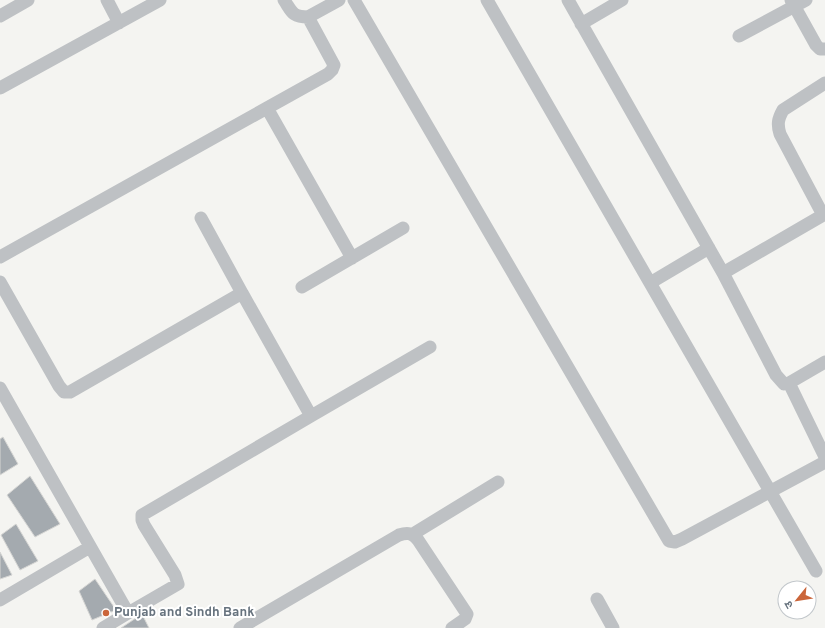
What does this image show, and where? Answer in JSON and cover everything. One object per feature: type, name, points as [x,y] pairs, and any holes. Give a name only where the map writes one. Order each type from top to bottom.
[{"type":"street","points":[[0,16],[28,0]]},
{"type":"street","points":[[108,0],[119,23]]},
{"type":"street","points":[[0,88],[160,0]]},
{"type":"street","points":[[284,0],[294,15],[299,17],[308,17],[339,0]]},
{"type":"street","points":[[354,0],[669,541],[675,542],[682,539],[825,462]]},
{"type":"street","points":[[487,0],[816,571]]},
{"type":"street","points":[[568,0],[723,273],[776,374],[784,384],[825,362]]},
{"type":"street","points":[[581,24],[622,0]]},
{"type":"street","points":[[739,36],[797,2],[816,45],[820,49],[825,50]]},
{"type":"street","points":[[0,257],[328,74],[334,65],[308,17]]},
{"type":"street","points":[[723,273],[824,215],[780,134],[778,126],[779,117],[783,110],[825,83]]},
{"type":"street","points":[[266,108],[352,258]]},
{"type":"street","points":[[201,218],[311,416]]},
{"type":"street","points":[[302,287],[403,228]]},
{"type":"street","points":[[650,284],[709,248]]},
{"type":"street","points":[[0,282],[59,386],[64,392],[70,392],[242,293]]},
{"type":"street","points":[[103,628],[178,584],[175,575],[144,525],[142,515],[430,347]]},
{"type":"street","points":[[789,382],[825,457]]},
{"type":"street","points":[[0,388],[128,613]]},
{"type":"street","points":[[240,628],[399,535],[407,533],[413,534],[498,482]]},
{"type":"street","points":[[413,534],[467,614],[465,619],[452,628]]},
{"type":"street","points":[[0,600],[90,547]]},
{"type":"street","points":[[597,599],[613,628]]},
{"type":"building","points":[[3,437],[18,464],[0,475],[0,439]]},
{"type":"building","points":[[30,476],[60,524],[35,537],[7,495]]},
{"type":"building","points":[[16,524],[38,561],[20,570],[1,535]]},
{"type":"building","points":[[0,552],[12,575],[0,579]]},
{"type":"building","points":[[95,579],[116,610],[92,620],[79,591]]},
{"type":"building","points":[[142,614],[149,628],[121,628]]},
{"type":"place","name":"Punjab and Sindh Bank","points":[[106,613]]}]
